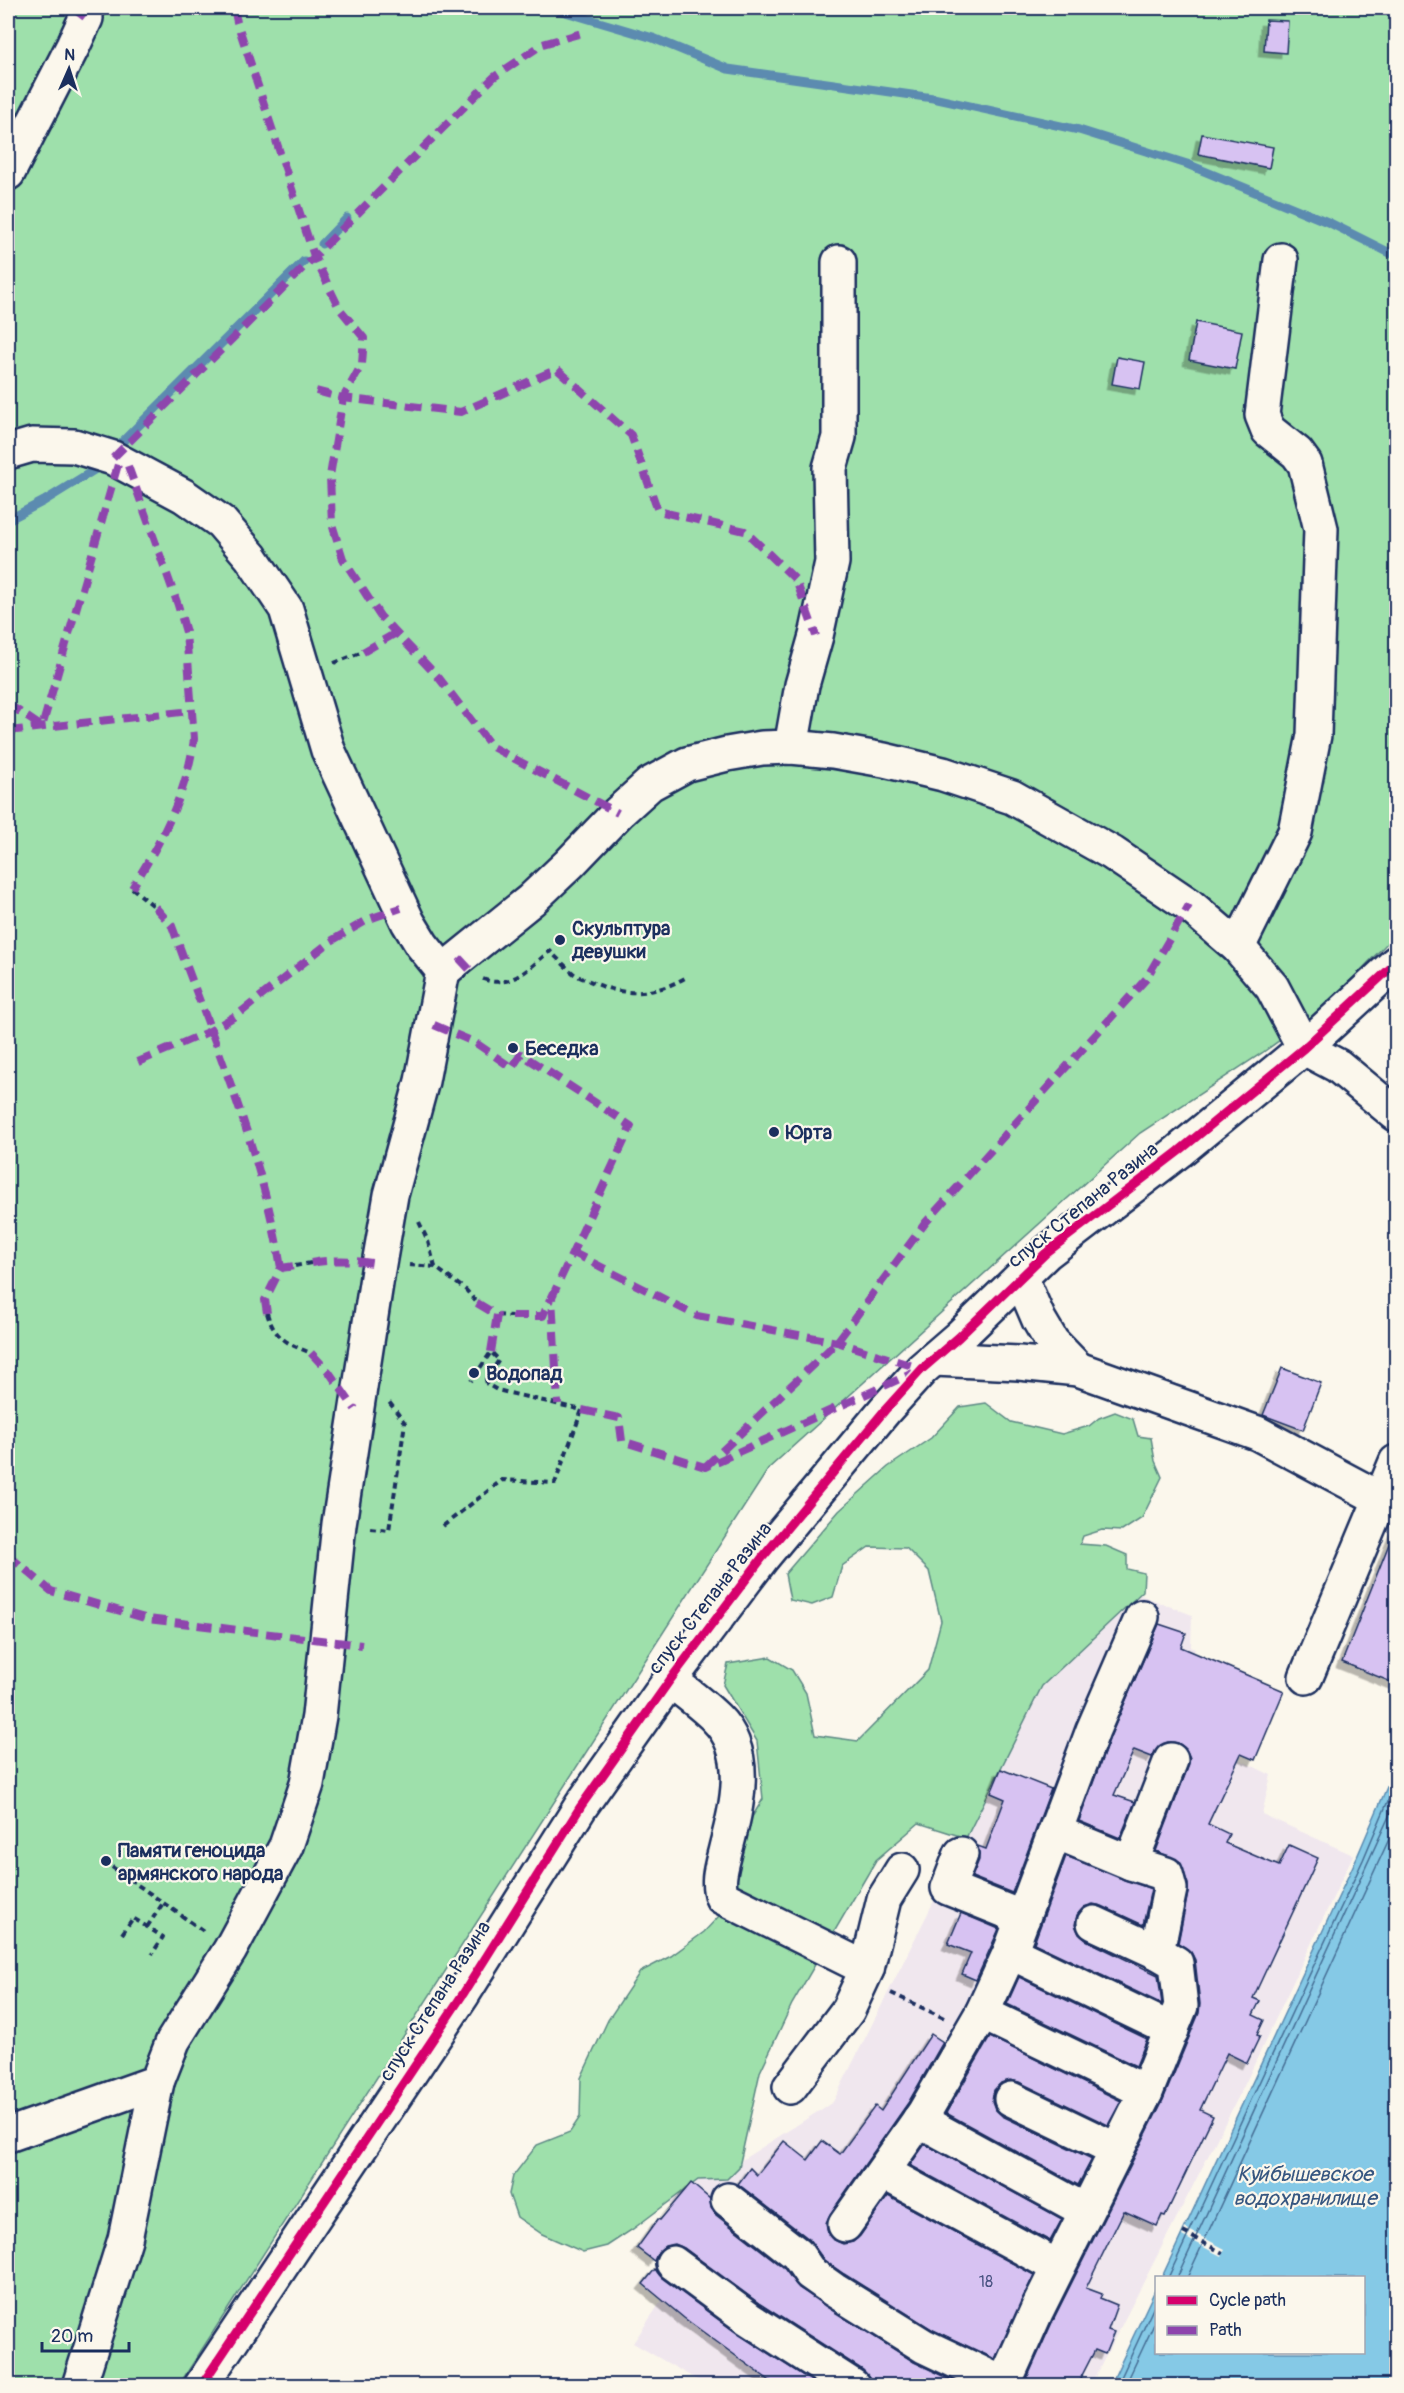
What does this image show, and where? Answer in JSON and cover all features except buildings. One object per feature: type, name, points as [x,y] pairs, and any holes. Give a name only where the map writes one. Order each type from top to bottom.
[{"type":"street","points":[[8,173],[74,46],[86,18]]},
{"type":"street","points":[[1238,947],[1295,832],[1314,735],[1321,529],[1305,464],[1297,453],[1268,430],[1262,415],[1281,260]]},
{"type":"street","points":[[791,747],[802,685],[816,636],[832,562],[830,468],[839,437],[839,262]]},
{"type":"street","points":[[8,452],[32,445],[74,446],[113,458],[184,496],[221,522],[252,557],[286,609],[328,750],[408,922],[422,945],[443,971]]},
{"type":"street","points":[[79,2385],[125,2239],[157,2082],[173,2040],[230,1950],[286,1846],[308,1784],[319,1716],[341,1512],[379,1264],[392,1195],[425,1070],[443,971],[531,900],[650,784],[687,764],[762,748],[791,747],[833,751],[884,759],[943,774],[1012,797],[1112,853],[1189,904],[1238,947],[1272,987],[1304,1048],[1338,1066],[1396,1114]]},
{"type":"street","name":"спуск Степана Разина","points":[[201,2385],[457,2003],[581,1806],[670,1680],[762,1558],[885,1410],[934,1359],[1046,1253],[1179,1151],[1304,1048],[1396,963]]},
{"type":"street","points":[[1021,1278],[1039,1320],[1052,1342],[1078,1369]]},
{"type":"street","points":[[934,1359],[1078,1369],[1257,1433],[1381,1499]]},
{"type":"street","points":[[1306,1677],[1396,1462]]},
{"type":"street","points":[[844,2225],[919,2120],[977,2022],[1010,1952],[1093,1730],[1142,1617]]},
{"type":"street","points":[[670,1680],[717,1719],[736,1749],[738,1788],[734,1817],[720,1872],[718,1888],[722,1897],[864,1974]]},
{"type":"street","points":[[1131,1863],[1171,1760]]},
{"type":"street","points":[[1056,1832],[1131,1863],[1166,1874],[1170,1888],[1157,1952]]},
{"type":"street","points":[[961,1854],[948,1888],[1023,1917]]},
{"type":"street","points":[[790,2087],[848,2010],[864,1974],[884,1899],[902,1870]]},
{"type":"street","points":[[728,2200],[797,2254],[810,2273],[834,2290],[924,2346],[1003,2384],[1058,2267],[1146,2092],[1181,2006],[1176,1963],[1094,1923]]},
{"type":"street","points":[[1010,1952],[1172,2030]]},
{"type":"street","points":[[977,2022],[1146,2092]]},
{"type":"street","points":[[8,2134],[157,2082]]},
{"type":"street","points":[[1011,2099],[1117,2150]]},
{"type":"street","points":[[919,2120],[1086,2211]]},
{"type":"street","points":[[883,2172],[1058,2267]]},
{"type":"street","points":[[673,2263],[749,2319],[853,2385]]},
{"type":"path","points":[[132,888],[155,908]]},
{"type":"path","points":[[482,978],[493,983],[506,982],[518,977],[550,951],[575,975],[617,991],[637,994],[652,992],[669,987],[687,977]]},
{"type":"path","points":[[295,1266],[311,1263]]},
{"type":"path","points":[[379,1264],[435,1267],[466,1290],[477,1303]]},
{"type":"path","points":[[267,1313],[271,1326],[279,1337],[311,1353]]},
{"type":"path","points":[[497,1315],[512,1316]]},
{"type":"path","points":[[443,1526],[502,1480],[555,1483],[582,1410],[497,1390],[487,1384],[486,1379],[499,1360],[491,1352],[471,1381]]},
{"type":"path","points":[[389,1530],[405,1423]]},
{"type":"path","points":[[112,1867],[230,1950]]},
{"type":"path","points":[[147,1927],[163,1903]]},
{"type":"path","points":[[122,1934],[133,1918],[163,1937],[152,1954]]},
{"type":"path","points":[[864,1974],[977,2022]]},
{"type":"path","points":[[1183,2232],[1223,2253]]},
{"type":"shaded area","points":[[1138,1594],[1192,1615],[1191,1647],[1195,1649],[1166,1724],[1271,1775],[1262,1814],[1353,1855],[1245,2084],[1091,2385],[706,2385],[633,2343],[679,2275],[665,2265],[696,2225],[669,2202],[698,2180],[727,2178],[739,2167],[742,2160],[833,2102],[1042,1686]]},
{"type":"green space","points":[[8,8],[1396,8],[1396,934],[1322,1010],[1262,1053],[1140,1133],[769,1468],[179,2385],[8,2386]]},
{"type":"green space","points":[[986,1403],[1011,1422],[1062,1434],[1089,1426],[1099,1418],[1115,1412],[1133,1419],[1138,1436],[1151,1438],[1155,1461],[1162,1477],[1142,1518],[1122,1531],[1102,1530],[1083,1536],[1080,1544],[1106,1546],[1127,1555],[1127,1569],[1144,1573],[1143,1591],[1042,1686],[966,1838],[919,1823],[876,1860],[792,2004],[760,2072],[739,2167],[727,2179],[698,2180],[607,2246],[583,2252],[542,2234],[517,2217],[509,2194],[513,2176],[537,2145],[570,2132],[580,2117],[581,2078],[608,2020],[640,1972],[671,1956],[704,1932],[720,1915],[738,1840],[763,1799],[757,1741],[723,1685],[728,1664],[770,1657],[792,1670],[806,1693],[815,1735],[858,1741],[928,1670],[941,1621],[929,1571],[906,1548],[869,1547],[842,1566],[833,1597],[812,1605],[790,1600],[785,1574],[839,1511],[888,1467],[931,1438],[960,1407]]},
{"type":"water","name":"Куйбышевское водохранилище","points":[[1396,1766],[1396,2385],[1110,2386],[1155,2290],[1155,2354],[1365,2354],[1365,2276],[1162,2276],[1357,1857]]},
{"type":"pier","points":[[1185,2228],[1225,2249],[1221,2256],[1182,2236]]},
{"type":"waterway","points":[[552,8],[653,38],[728,69],[933,98],[1079,130],[1187,164],[1330,223],[1396,256]]},
{"type":"waterway","points":[[322,244],[347,218]]},
{"type":"waterway","points":[[113,451],[304,261]]},
{"type":"waterway","points":[[8,520],[99,467]]},
{"type":"marked path","points":[[73,8],[86,18],[89,8]]},
{"type":"marked path","points":[[234,8],[314,256],[339,308],[364,338],[362,364],[343,398],[330,476],[332,524],[343,559],[380,616],[439,678],[492,747],[618,813]]},
{"type":"marked path","points":[[113,458],[494,77],[543,44],[582,33]]},
{"type":"marked path","points":[[316,391],[343,398],[461,412],[557,369],[631,435],[658,511],[745,531],[796,580],[816,636]]},
{"type":"marked path","points":[[8,704],[42,727],[119,461]]},
{"type":"marked path","points":[[128,466],[186,632],[194,739],[191,759],[179,798],[163,835],[132,888]]},
{"type":"marked path","points":[[363,652],[396,633]]},
{"type":"marked path","points":[[8,731],[191,711]]},
{"type":"marked path","points":[[705,1467],[837,1342],[926,1222],[1146,979],[1189,905]]},
{"type":"marked path","points":[[155,907],[172,926],[249,1137],[273,1224],[281,1268]]},
{"type":"marked path","points":[[138,1062],[210,1031],[240,1013],[331,941],[369,919],[401,908]]},
{"type":"marked path","points":[[459,958],[472,972]]},
{"type":"marked path","points":[[434,1025],[476,1043],[512,1068],[521,1054],[631,1126],[552,1297],[558,1404]]},
{"type":"marked path","points":[[572,1252],[697,1316],[837,1342],[922,1369]]},
{"type":"marked path","points":[[311,1263],[345,1260],[379,1264]]},
{"type":"marked path","points":[[267,1313],[265,1300],[281,1268],[295,1266]]},
{"type":"marked path","points":[[512,1316],[543,1316],[550,1299]]},
{"type":"marked path","points":[[477,1303],[497,1315],[491,1352]]},
{"type":"marked path","points":[[311,1353],[329,1372],[355,1409]]},
{"type":"marked path","points":[[582,1410],[619,1418],[622,1441],[705,1467],[913,1373]]},
{"type":"marked path","points":[[8,1555],[51,1591],[148,1619],[362,1645]]},
{"type":"cycle path","points":[[201,2386],[463,1994],[581,1806],[670,1680],[762,1558],[885,1410],[922,1369],[959,1337],[1046,1253],[1179,1151],[1304,1048],[1396,963]]},
{"type":"place","name":"Скульптура девушки","points":[[560,940]]},
{"type":"place","name":"Беседка","points":[[513,1048]]},
{"type":"place","name":"Юрта","points":[[774,1132]]},
{"type":"place","name":"Водопад","points":[[474,1373]]},
{"type":"place","name":"Памяти геноцида армянского народа","points":[[106,1861]]}]
